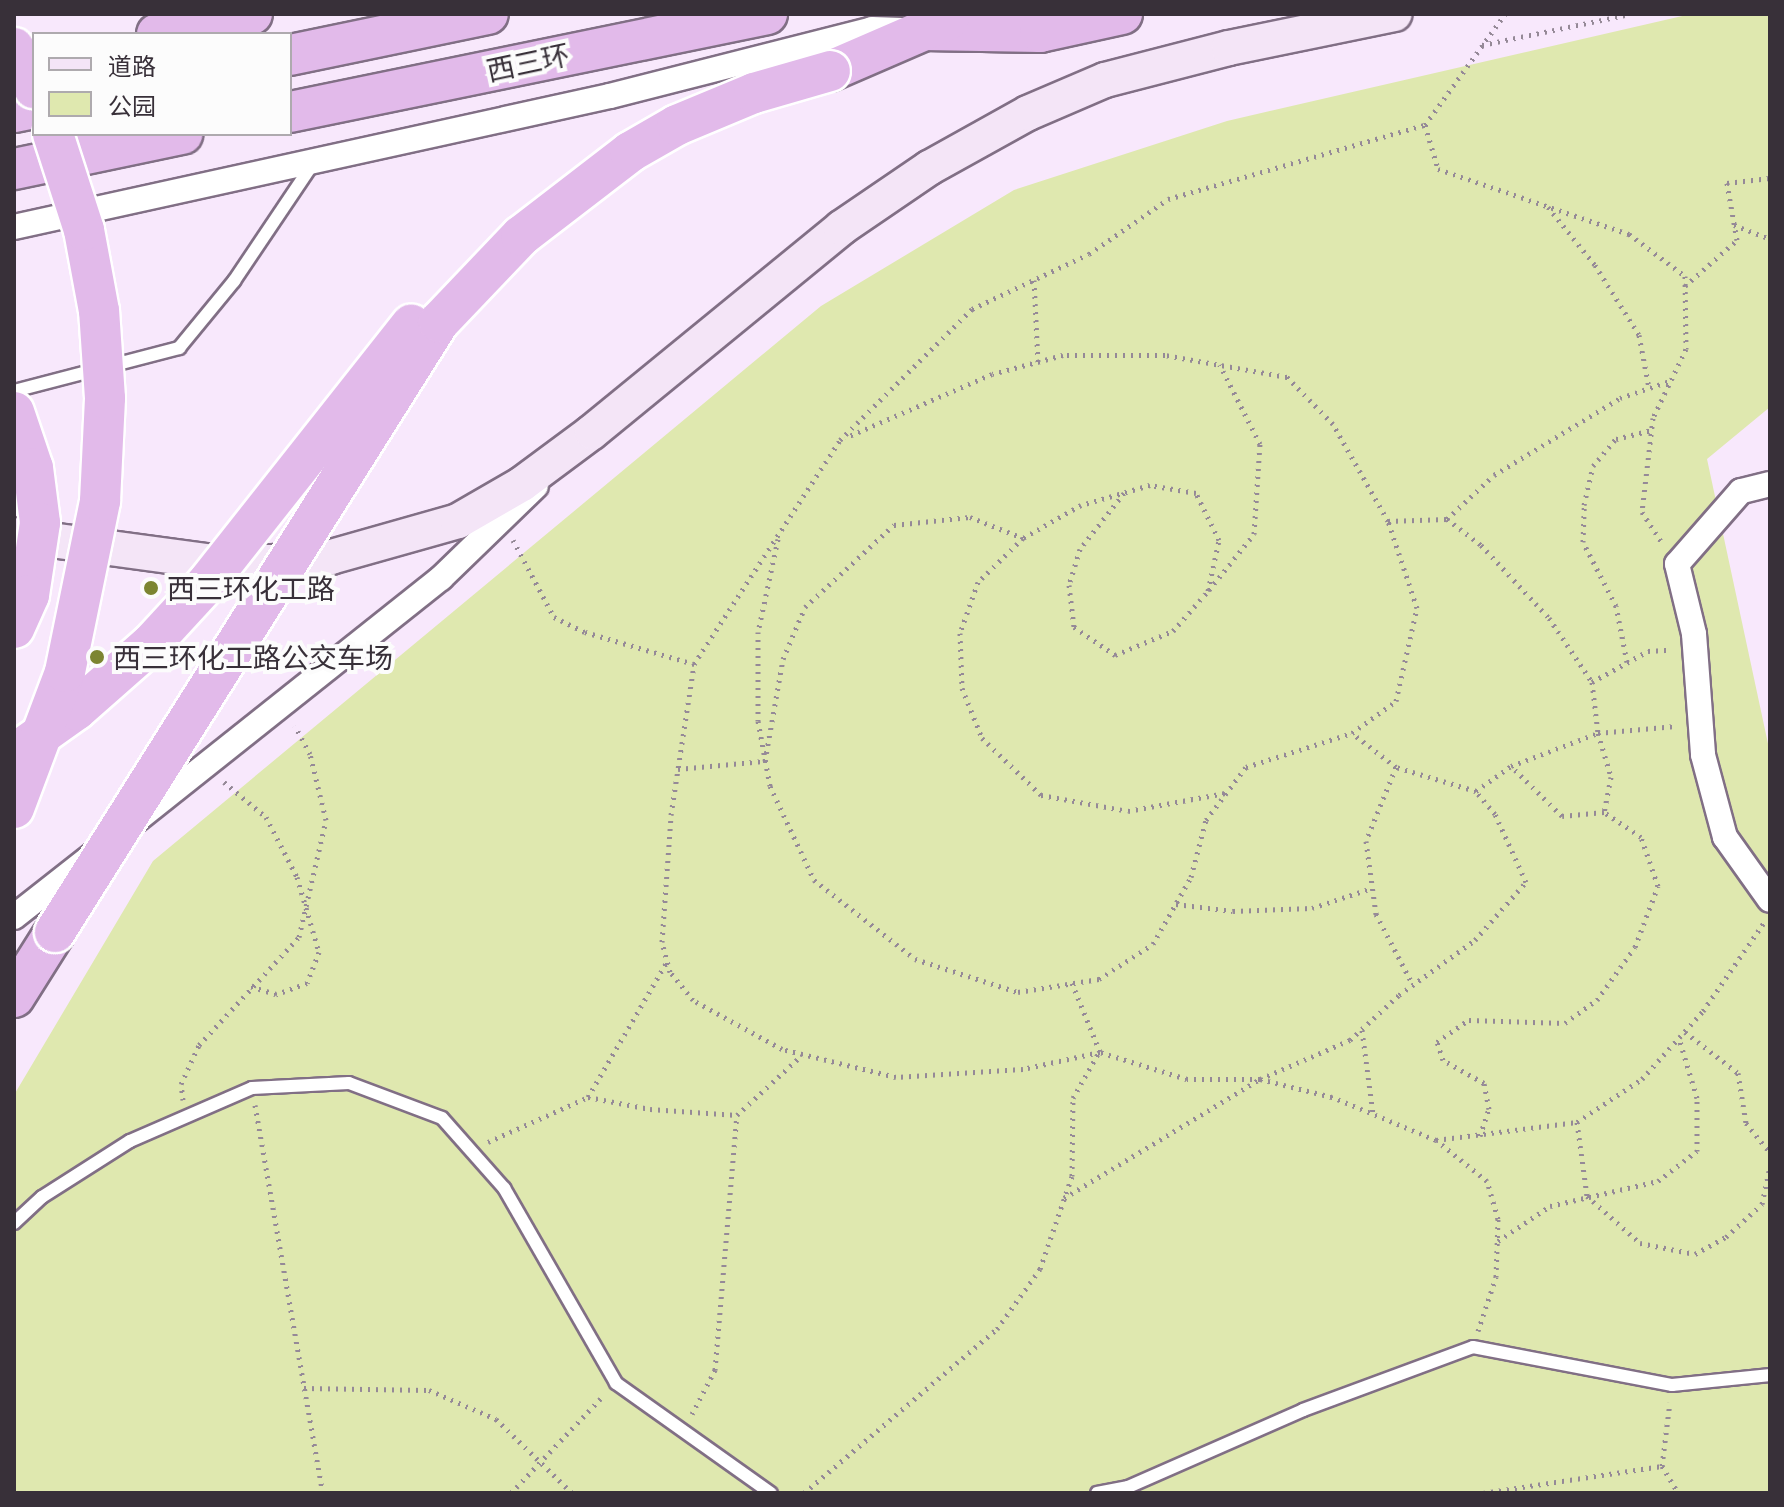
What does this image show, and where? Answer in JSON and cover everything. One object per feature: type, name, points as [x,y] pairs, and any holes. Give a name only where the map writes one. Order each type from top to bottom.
[{"type":"highway","points":[[166,32],[252,14]]},
{"type":"highway","name":"西三环","points":[[292,55],[488,14]]},
{"type":"highway","name":"西三环","points":[[292,112],[767,14]]},
{"type":"highway","points":[[14,754],[76,710],[152,643],[208,582],[348,398],[454,274],[500,230],[581,167],[636,136],[754,93],[830,71],[962,14]]},
{"type":"highway","points":[[924,30],[1040,32],[1122,14]]},
{"type":"highway","points":[[14,48],[32,84]]},
{"type":"highway","points":[[14,997],[439,322],[521,236],[581,185],[677,125],[754,93]]},
{"type":"highway","points":[[14,808],[65,672],[100,501],[105,398],[99,311],[84,230],[54,136]]},
{"type":"highway","points":[[14,169],[172,136]]},
{"type":"highway","points":[[14,412],[33,468],[40,523],[29,595],[14,628]]},
{"type":"main road","points":[[14,535],[214,562],[331,557],[458,521],[522,484],[592,432],[841,228],[929,168],[1028,113],[1105,80],[1229,48],[1395,14]]},
{"type":"street","points":[[14,227],[610,96],[872,29],[924,30]]},
{"type":"street","points":[[14,917],[441,578],[592,432]]},
{"type":"street","points":[[1770,484],[1741,491],[1677,564],[1695,648],[1701,724],[1725,837],[1770,900]]},
{"type":"lane","points":[[14,391],[179,348],[234,281],[315,161]]},
{"type":"lane","points":[[14,1223],[42,1197],[130,1141],[252,1088],[349,1083],[442,1118],[504,1188],[616,1383],[771,1493]]},
{"type":"lane","points":[[1097,1493],[1129,1490],[1303,1410],[1473,1347],[1672,1385],[1770,1375]]},
{"type":"path","points":[[1473,1347],[1496,1277],[1498,1219],[1487,1181],[1436,1140],[1374,1115],[1260,1079],[1187,1079],[1100,1052],[1023,1069],[896,1077],[782,1049],[693,1000],[667,961],[662,942],[678,769],[694,664],[840,440],[972,309],[1089,254],[1168,199],[1425,125],[1505,14]]},
{"type":"path","points":[[1482,45],[1630,14]]},
{"type":"path","points":[[1425,125],[1438,169],[1629,234],[1685,276],[1686,349],[1651,430],[1642,512],[1677,564]]},
{"type":"path","points":[[1685,287],[1737,240],[1727,183],[1770,178]]},
{"type":"path","points":[[1547,207],[1595,265],[1639,335],[1649,388]]},
{"type":"path","points":[[1734,225],[1770,239]]},
{"type":"path","points":[[1034,280],[1038,362]]},
{"type":"path","points":[[779,534],[758,632],[758,721],[770,786],[814,880],[915,959],[1018,992],[1099,979],[1153,944],[1191,877],[1206,820],[1246,767],[1352,733],[1396,701],[1417,608],[1388,521],[1333,424],[1287,377],[1165,355],[1063,355],[992,374],[840,440]]},
{"type":"path","points":[[1124,493],[1080,549],[1069,585],[1074,627],[1115,655],[1173,631],[1254,534],[1260,444],[1220,365]]},
{"type":"path","points":[[1447,519],[1494,475],[1620,398],[1671,380]]},
{"type":"path","points":[[1627,662],[1616,606],[1583,542],[1584,505],[1593,466],[1616,439],[1651,430]]},
{"type":"path","points":[[1208,591],[1219,540],[1196,493],[1150,485],[1081,505],[1023,538],[978,582],[960,633],[962,688],[982,738],[1041,795],[1128,811],[1226,792]]},
{"type":"path","points":[[765,761],[783,659],[805,607],[858,556],[894,525],[970,517],[1023,538]]},
{"type":"path","points":[[1388,521],[1447,519],[1481,545],[1549,618],[1592,682],[1598,733],[1611,777],[1604,812]]},
{"type":"path","points":[[502,520],[554,617],[585,632],[694,664]]},
{"type":"path","points":[[1592,682],[1648,651],[1695,648]]},
{"type":"path","points":[[184,1117],[181,1084],[199,1045],[249,986],[299,937],[326,820],[310,754],[282,704]]},
{"type":"path","points":[[1476,791],[1511,766],[1598,733],[1701,724]]},
{"type":"path","points":[[1064,1198],[1260,1079],[1350,1040],[1413,985],[1475,940],[1526,882],[1495,814],[1476,791],[1396,767],[1352,733]]},
{"type":"path","points":[[678,769],[765,761]]},
{"type":"path","points":[[204,766],[266,817],[307,903],[319,952],[307,983],[276,994],[249,986]]},
{"type":"path","points":[[1480,1136],[1489,1109],[1484,1083],[1443,1060],[1437,1042],[1469,1020],[1565,1023],[1597,1000],[1635,947],[1658,886],[1641,837],[1604,812],[1562,816],[1511,766]]},
{"type":"path","points":[[1396,767],[1366,841],[1376,914],[1413,985]]},
{"type":"path","points":[[1176,904],[1233,911],[1312,908],[1372,888]]},
{"type":"path","points":[[1436,1140],[1577,1122],[1642,1079],[1685,1032],[1770,914]]},
{"type":"path","points":[[588,1097],[667,961]]},
{"type":"path","points":[[1072,983],[1100,1052]]},
{"type":"path","points":[[1362,1030],[1374,1115]]},
{"type":"path","points":[[1685,1032],[1738,1073],[1746,1123],[1770,1153]]},
{"type":"path","points":[[1497,1241],[1550,1206],[1658,1181],[1697,1151],[1697,1098],[1679,1038]]},
{"type":"path","points":[[804,1493],[997,1329],[1040,1269],[1072,1176],[1073,1098],[1100,1052]]},
{"type":"path","points":[[683,1430],[715,1370],[737,1115],[802,1054]]},
{"type":"path","points":[[252,1088],[323,1493]]},
{"type":"path","points":[[471,1150],[588,1097],[650,1109],[737,1115]]},
{"type":"path","points":[[1577,1122],[1587,1196],[1640,1243],[1695,1254],[1726,1237],[1762,1204],[1770,1167]]},
{"type":"path","points":[[511,1493],[616,1383]]},
{"type":"path","points":[[1672,1385],[1662,1466],[1678,1493]]},
{"type":"path","points":[[304,1388],[429,1390],[496,1419],[543,1459],[572,1493]]},
{"type":"path","points":[[1483,1493],[1662,1466]]},
{"type":"green space","points":[[1691,14],[1770,14],[1770,407],[1707,459],[1770,753],[1770,1493],[14,1493],[14,1095],[153,861],[821,306],[1014,190],[1227,121]]},
{"type":"place","name":"西三环化工路","points":[[151,588]]},
{"type":"place","name":"西三环化工路公交车场","points":[[97,657]]}]
